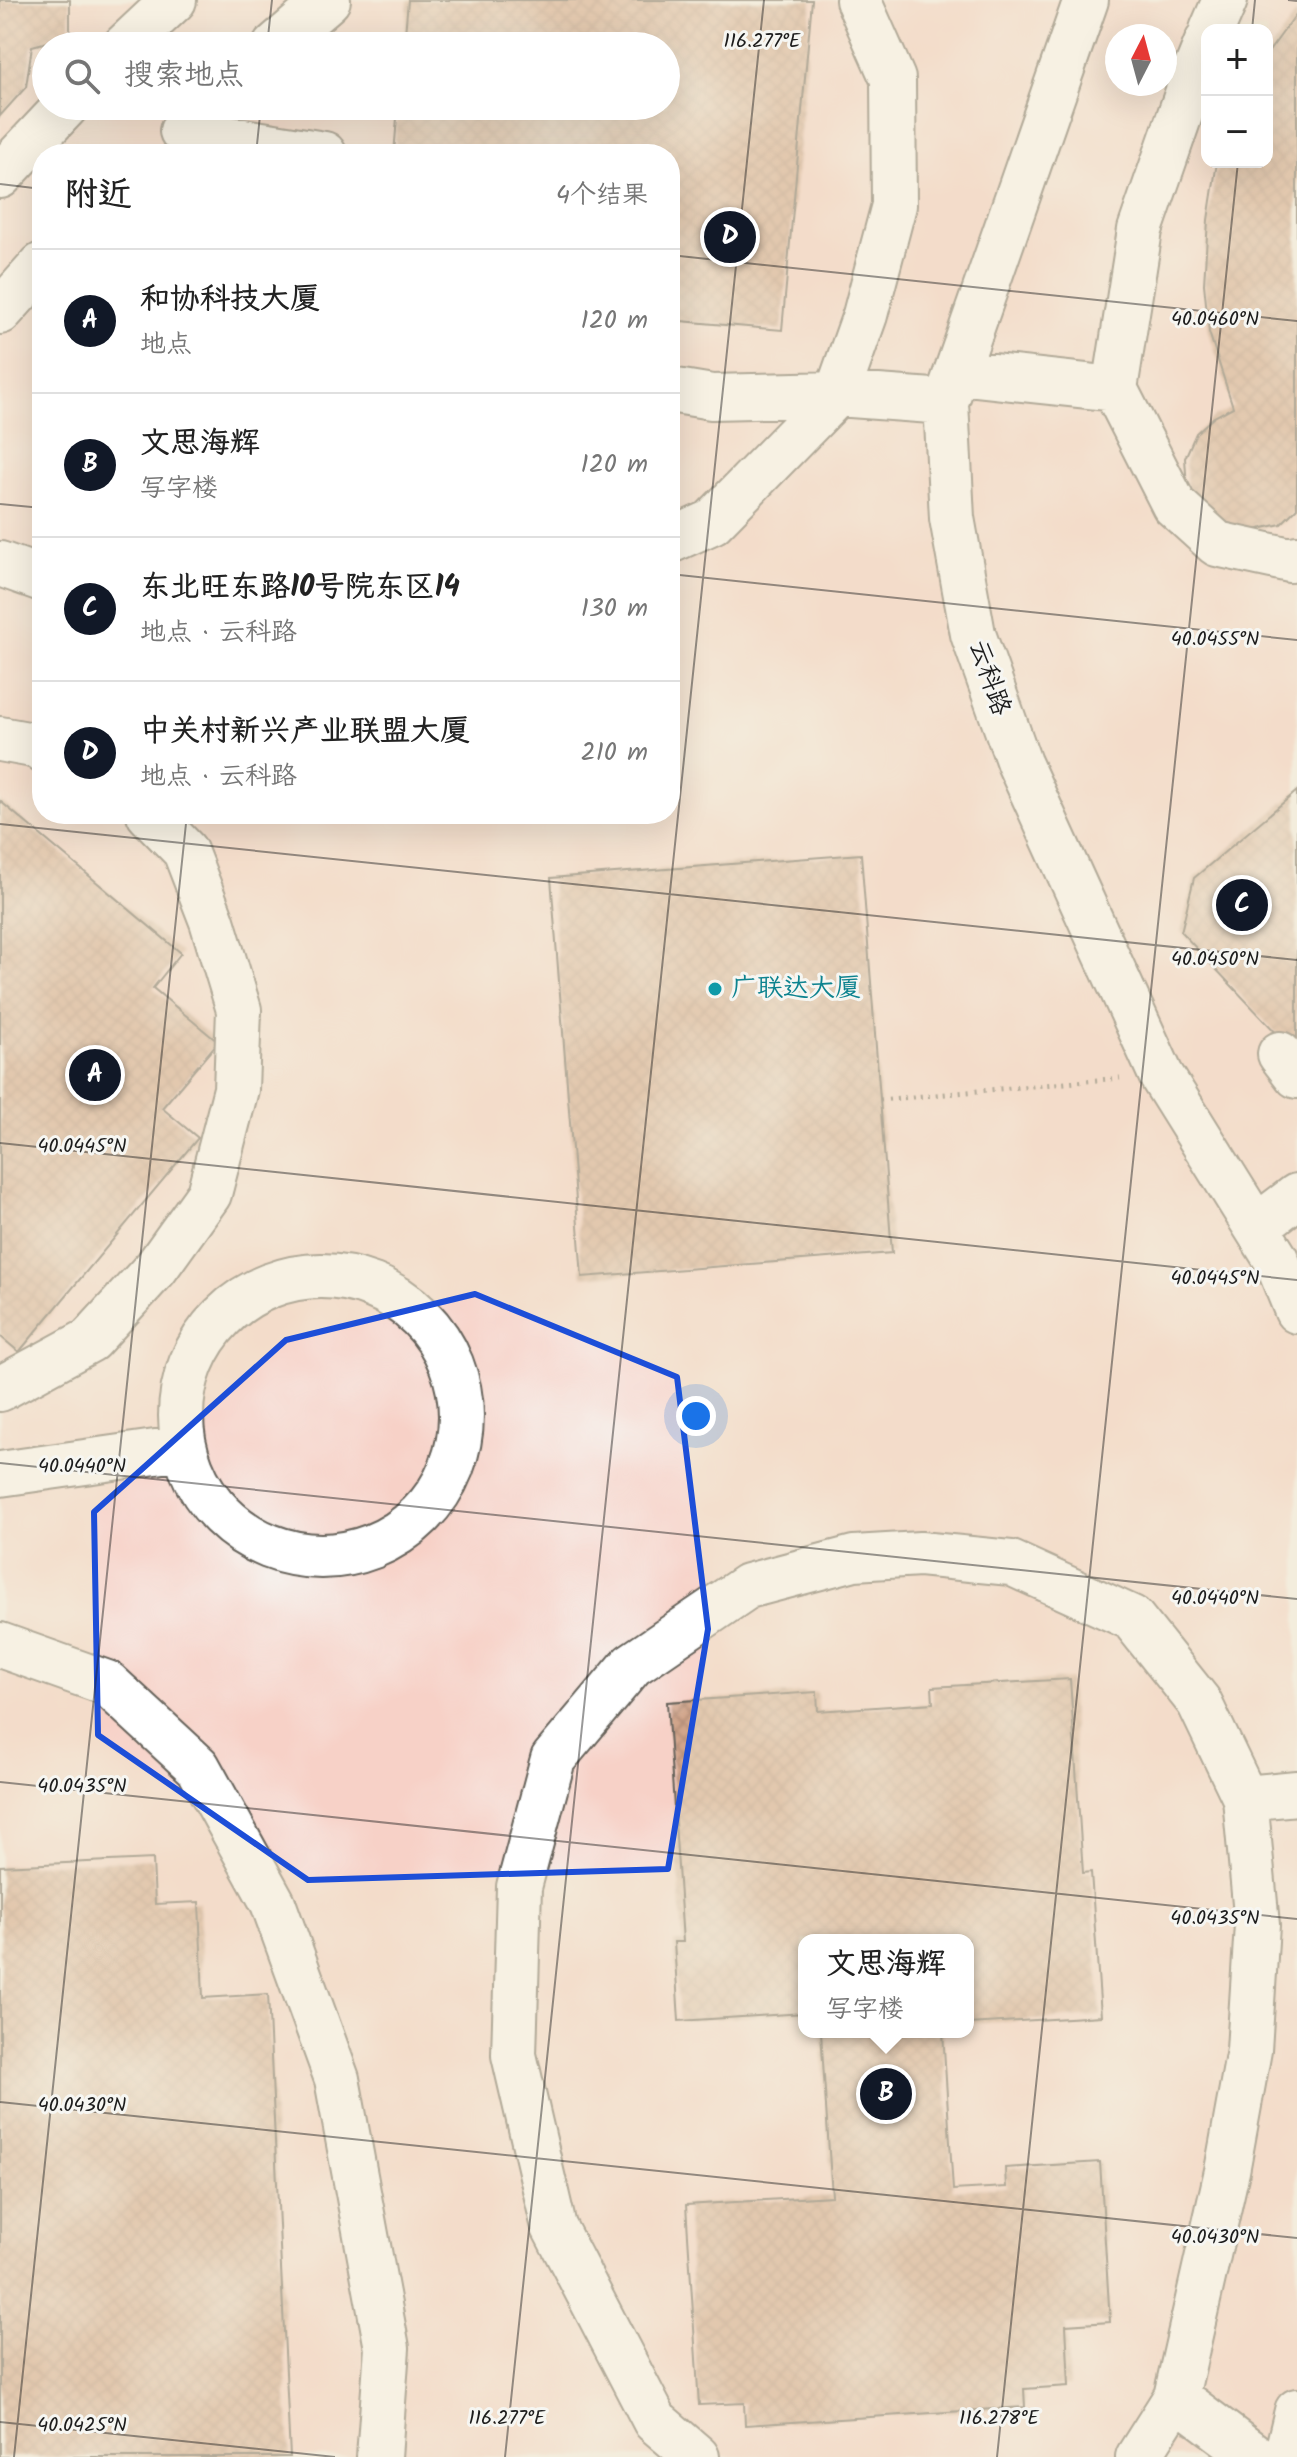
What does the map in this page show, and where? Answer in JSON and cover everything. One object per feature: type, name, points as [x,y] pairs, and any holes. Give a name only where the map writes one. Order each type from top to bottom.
[{"type":"street","points":[[140,32],[174,0]]},
{"type":"street","points":[[291,32],[328,0]]},
{"type":"street","points":[[680,536],[712,522],[837,394],[865,315],[894,205],[893,79],[858,0]]},
{"type":"street","name":"云科路","points":[[1086,0],[952,387],[952,518],[973,634],[1019,763],[1161,1075],[1276,1259],[1297,1311]]},
{"type":"street","points":[[1215,24],[1225,0]]},
{"type":"street","points":[[1201,57],[1140,230],[1115,389],[1174,505],[1217,544],[1290,560],[1297,558]]},
{"type":"street","points":[[0,176],[53,120]]},
{"type":"street","points":[[183,130],[265,144]]},
{"type":"street","points":[[0,312],[32,276]]},
{"type":"street","points":[[680,392],[712,397],[952,387],[1115,389]]},
{"type":"street","points":[[0,564],[32,575]]},
{"type":"street","points":[[0,739],[32,745]]},
{"type":"street","points":[[0,1389],[90,1340],[156,1268],[209,1194],[236,1089],[239,1010],[212,921],[185,851],[159,824]]},
{"type":"street","points":[[1256,1227],[1297,1196]]},
{"type":"street","points":[[338,1276],[381,1288],[418,1312],[447,1350],[462,1396],[461,1443],[443,1488],[423,1512],[412,1524],[371,1548],[324,1557],[276,1549],[235,1527],[202,1492],[184,1448],[181,1400],[192,1358],[217,1321],[229,1311],[252,1293],[293,1278],[338,1276]]},
{"type":"street","points":[[0,1474],[184,1448]]},
{"type":"street","points":[[697,2457],[655,2421],[554,2227],[514,2055],[519,1887],[553,1759],[632,1665],[748,1586],[854,1558],[920,1554],[1011,1563],[1132,1618],[1199,1702],[1245,1798],[1257,1925],[1249,2050],[1227,2171],[1176,2397],[1138,2457]]},
{"type":"street","points":[[0,1645],[107,1683],[198,1767],[273,1903],[337,2079],[387,2348],[379,2457]]},
{"type":"street","points":[[1245,1798],[1297,1793]]},
{"type":"street","points":[[1176,2397],[1256,2457]]},
{"type":"street","points":[[1286,2457],[1297,2411]]},
{"type":"path","points":[[880,1100],[1161,1075]]},
{"type":"highlighted area","points":[[475,1294],[677,1377],[708,1629],[668,1869],[308,1880],[98,1735],[94,1512],[286,1340]]},
{"type":"shaded area","points":[[0,0],[1297,0],[1297,2457],[0,2457]]},
{"type":"building","points":[[0,0],[70,0],[70,32],[32,32],[26,87],[0,116]]},
{"type":"building","points":[[408,0],[812,0],[782,330],[680,321],[680,144],[395,144],[397,120],[680,120],[680,32],[405,32]]},
{"type":"building","points":[[1297,13],[1297,508],[1281,524],[1250,531],[1222,527],[1187,489],[1185,458],[1196,433],[1214,417],[1233,407],[1209,332],[1204,284],[1208,220],[1216,168],[1273,168],[1273,46]]},
{"type":"building","points":[[1297,791],[1297,1055],[1181,932],[1194,878]]},
{"type":"building","points":[[0,801],[181,953],[153,988],[218,1042],[162,1108],[198,1138],[19,1352],[0,1336]]},
{"type":"building","name":"广联达大厦","points":[[861,854],[892,1253],[582,1277],[551,878]]},
{"type":"building","points":[[1070,1679],[1083,1873],[1091,1872],[1101,2016],[974,2024],[974,1934],[798,1934],[798,2013],[679,2021],[674,1942],[683,1942],[667,1702],[817,1692],[818,1711],[933,1703],[932,1687]]},
{"type":"building","points":[[153,1859],[155,1904],[199,1902],[203,1998],[268,1994],[290,2457],[0,2457],[0,1866]]},
{"type":"building","points":[[821,2038],[943,2038],[953,2190],[1006,2187],[1005,2168],[1100,2162],[1110,2322],[1066,2325],[1069,2386],[1024,2389],[1025,2407],[745,2425],[744,2403],[699,2405],[686,2205],[832,2196]]},
{"type":"place","name":"中关村新兴产业联盟大厦","points":[[730,237]]},
{"type":"place","name":"东北旺东路10号院东区14","points":[[1242,905]]},
{"type":"place","name":"广联达大厦","points":[[715,989]]},
{"type":"place","name":"和协科技大厦","points":[[95,1075]]},
{"type":"place","name":"文思海辉","points":[[886,2094]]}]
